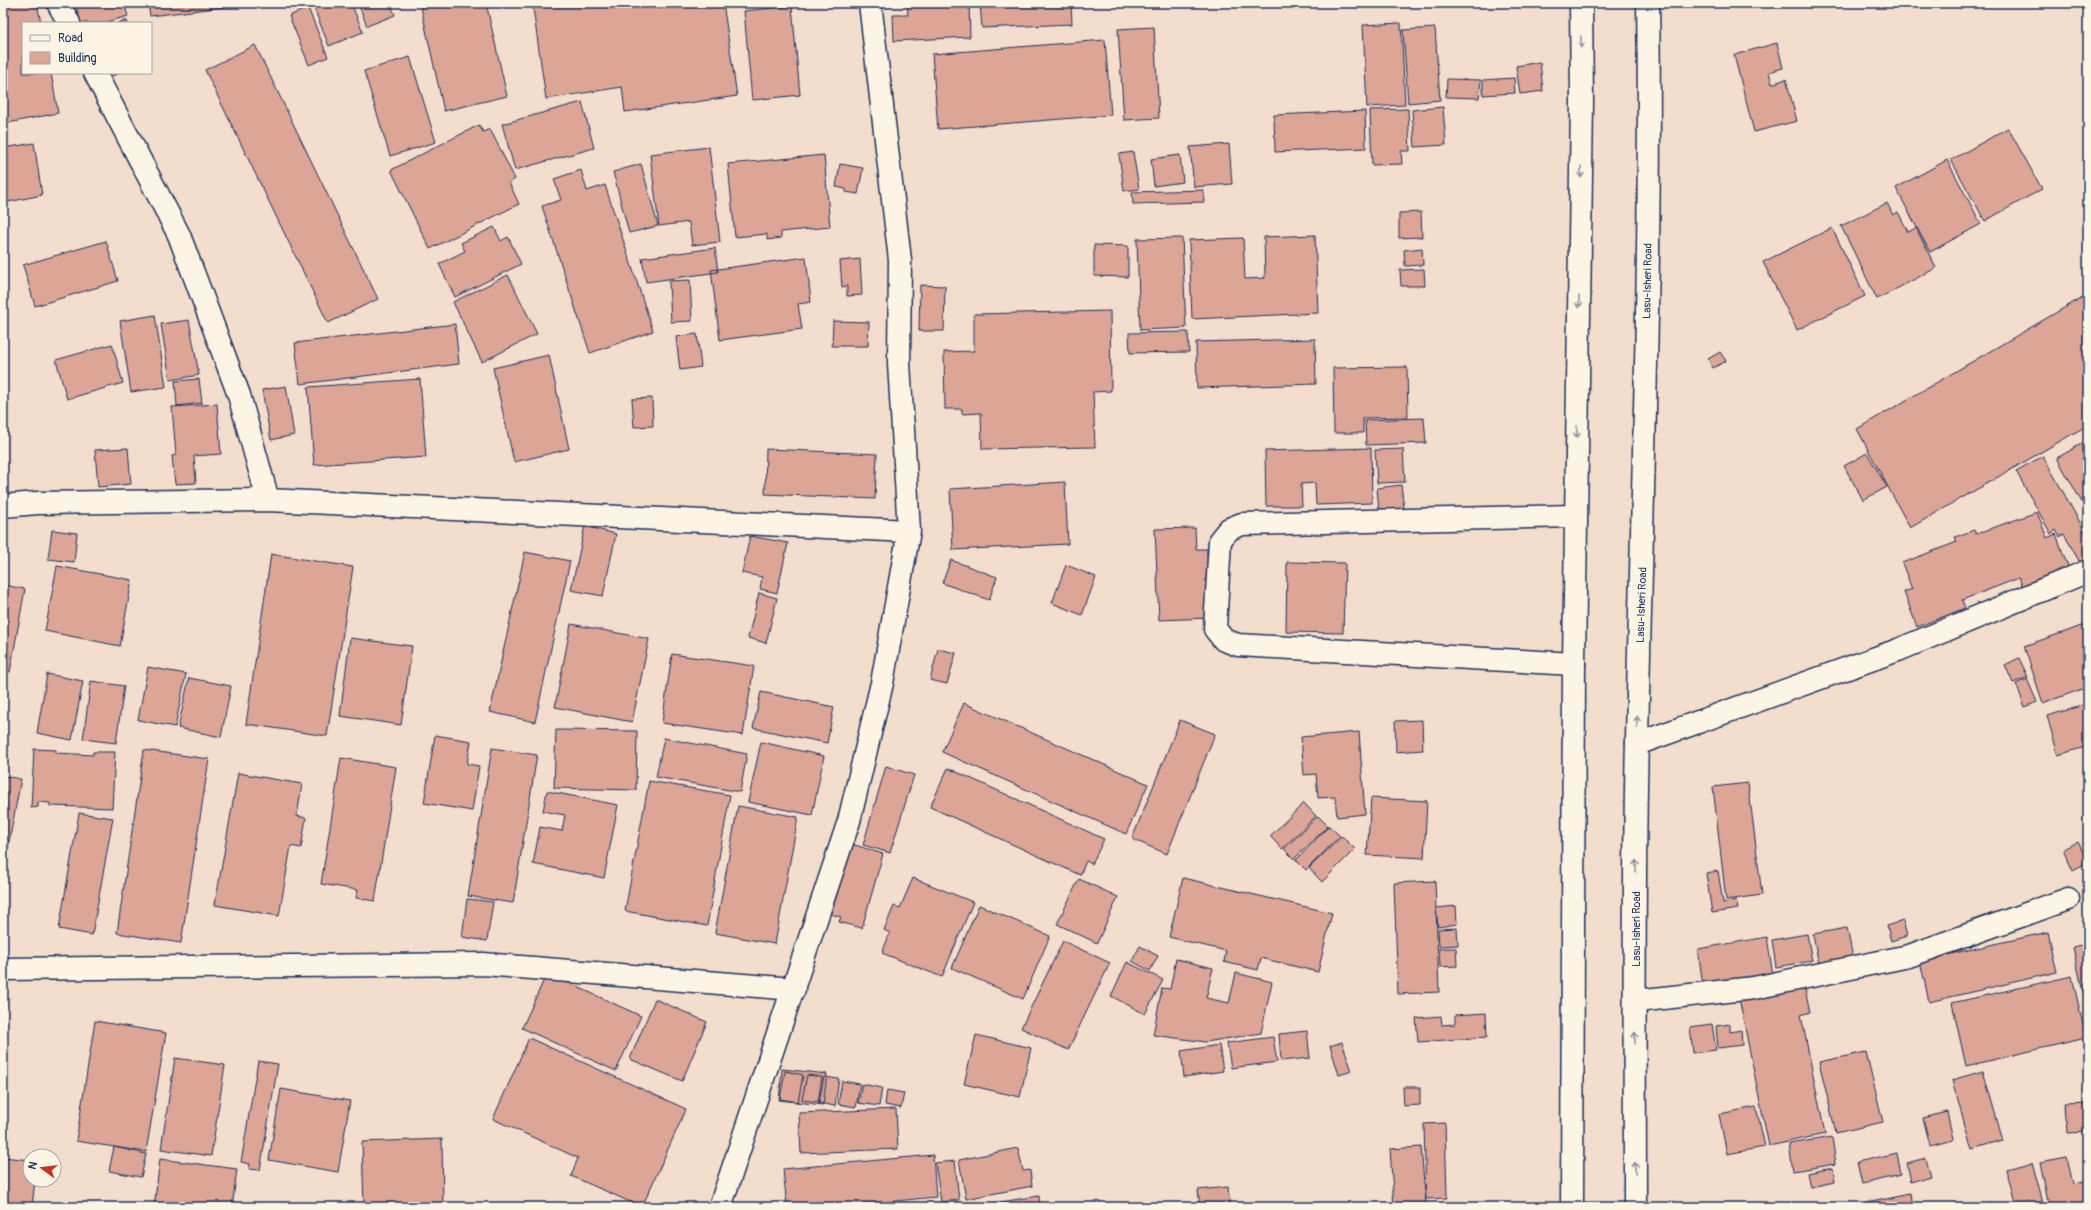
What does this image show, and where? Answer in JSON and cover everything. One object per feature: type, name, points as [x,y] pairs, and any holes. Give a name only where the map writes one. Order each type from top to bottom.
[{"type":"street","points":[[58,3],[68,22]]},
{"type":"street","points":[[720,1207],[849,821],[882,683],[909,531],[899,363],[900,260],[870,3]]},
{"type":"street","points":[[1572,1207],[1574,664],[1582,102],[1581,3]]},
{"type":"street","name":"Lasu-Isheri Road","points":[[1635,1207],[1637,744],[1643,508],[1649,141],[1648,3]]},
{"type":"street","points":[[96,74],[179,235],[240,396],[268,500]]},
{"type":"street","points":[[3,506],[37,503],[268,500],[909,531]]},
{"type":"street","points":[[1574,664],[1238,645],[1224,640],[1215,629],[1220,540],[1229,529],[1242,524],[1576,516]]},
{"type":"street","points":[[1637,744],[1898,650],[2088,572]]},
{"type":"street","points":[[1636,1001],[1754,988],[1909,956],[2068,899]]},
{"type":"street","points":[[3,969],[483,964],[794,989]]},
{"type":"building","points":[[3,3],[37,3],[41,22],[22,22],[22,74],[51,74],[58,113],[3,124]]},
{"type":"building","points":[[75,3],[124,3],[128,16],[107,22],[81,22]]},
{"type":"building","points":[[148,3],[258,3],[150,16]]},
{"type":"building","points":[[312,3],[351,3],[363,32],[329,46]]},
{"type":"building","points":[[358,3],[390,3],[395,15],[367,26]]},
{"type":"building","points":[[420,3],[486,3],[507,96],[444,111]]},
{"type":"building","points":[[571,3],[723,3],[737,96],[625,112],[622,87],[546,99],[533,8]]},
{"type":"building","points":[[907,3],[969,3],[970,37],[894,41],[893,15],[908,15]]},
{"type":"building","points":[[980,3],[1071,3],[1072,24],[982,28]]},
{"type":"building","points":[[792,6],[800,95],[752,100],[744,11]]},
{"type":"building","points":[[308,8],[328,57],[309,65],[289,16]]},
{"type":"building","points":[[1401,23],[1405,105],[1367,107],[1363,25]]},
{"type":"building","points":[[1154,27],[1159,118],[1124,120],[1118,29]]},
{"type":"building","points":[[1435,28],[1440,100],[1408,103],[1403,30]]},
{"type":"building","points":[[1105,40],[1111,115],[938,129],[932,54]]},
{"type":"building","points":[[1777,43],[1783,68],[1769,72],[1772,84],[1786,79],[1797,121],[1754,132],[1734,55]]},
{"type":"building","points":[[255,45],[378,299],[328,323],[205,70]]},
{"type":"building","points":[[410,57],[436,142],[390,156],[364,71]]},
{"type":"building","points":[[1540,62],[1543,91],[1520,94],[1516,66]]},
{"type":"building","points":[[104,74],[117,74],[106,78]]},
{"type":"building","points":[[1514,78],[1515,93],[1483,95],[1483,80]]},
{"type":"building","points":[[1447,79],[1481,80],[1479,98],[1446,97]]},
{"type":"building","points":[[582,102],[594,148],[515,170],[502,124]]},
{"type":"building","points":[[1443,107],[1446,145],[1415,147],[1412,110]]},
{"type":"building","points":[[1408,109],[1410,151],[1401,151],[1402,164],[1372,165],[1370,110]]},
{"type":"building","points":[[1365,111],[1366,148],[1275,152],[1274,115]]},
{"type":"building","points":[[479,125],[483,132],[490,129],[515,179],[509,183],[519,204],[430,249],[391,170]]},
{"type":"building","points":[[2008,128],[2042,189],[1985,221],[1951,160]]},
{"type":"building","points":[[34,143],[42,195],[3,203],[3,148]]},
{"type":"building","points":[[1229,144],[1232,184],[1194,187],[1190,147]]},
{"type":"building","points":[[709,147],[720,242],[692,245],[689,222],[659,226],[650,154]]},
{"type":"building","points":[[1133,152],[1139,189],[1124,191],[1119,154]]},
{"type":"building","points":[[824,155],[830,227],[781,232],[781,238],[767,240],[767,234],[735,237],[728,164]]},
{"type":"building","points":[[1180,155],[1183,182],[1154,186],[1151,159]]},
{"type":"building","points":[[1947,160],[1981,224],[1930,252],[1896,188]]},
{"type":"building","points":[[641,164],[658,226],[629,233],[613,172]]},
{"type":"building","points":[[840,164],[863,168],[858,194],[846,192],[846,189],[836,187]]},
{"type":"building","points":[[581,170],[587,191],[605,185],[653,331],[590,353],[542,206],[561,200],[554,179]]},
{"type":"building","points":[[1203,190],[1204,202],[1133,204],[1132,192]]},
{"type":"building","points":[[1887,203],[1893,215],[1898,212],[1908,232],[1916,228],[1936,268],[1877,299],[1841,226]]},
{"type":"building","points":[[1421,212],[1422,237],[1399,238],[1399,213]]},
{"type":"building","points":[[494,227],[501,241],[508,237],[521,264],[455,297],[439,264],[465,251],[461,243]]},
{"type":"building","points":[[1832,228],[1865,296],[1797,330],[1763,262]]},
{"type":"building","points":[[1315,235],[1318,313],[1192,319],[1189,240],[1243,238],[1245,279],[1265,278],[1264,237]]},
{"type":"building","points":[[1182,238],[1186,328],[1140,330],[1137,239]]},
{"type":"building","points":[[106,241],[118,281],[35,306],[23,265]]},
{"type":"building","points":[[1094,245],[1128,246],[1128,277],[1094,276]]},
{"type":"building","points":[[715,248],[718,272],[646,282],[642,258]]},
{"type":"building","points":[[1422,248],[1423,265],[1405,266],[1404,250]]},
{"type":"building","points":[[806,257],[811,302],[798,304],[802,329],[720,340],[711,270]]},
{"type":"building","points":[[860,259],[862,295],[847,296],[847,286],[842,287],[840,261]]},
{"type":"building","points":[[1424,269],[1425,286],[1401,286],[1400,270]]},
{"type":"building","points":[[508,275],[537,334],[482,362],[453,302]]},
{"type":"building","points":[[690,280],[692,321],[671,322],[669,281]]},
{"type":"building","points":[[920,285],[945,286],[944,331],[919,331]]},
{"type":"building","points":[[2088,294],[2088,425],[1910,528],[1857,429]]},
{"type":"building","points":[[1110,311],[1111,391],[1093,392],[1095,447],[982,449],[981,413],[962,414],[962,409],[945,409],[944,352],[974,351],[974,314]]},
{"type":"building","points":[[155,315],[166,387],[131,392],[120,321]]},
{"type":"building","points":[[189,320],[199,375],[170,380],[161,324]]},
{"type":"building","points":[[833,321],[869,322],[868,346],[832,346]]},
{"type":"building","points":[[455,324],[459,364],[300,384],[295,343]]},
{"type":"building","points":[[1188,332],[1189,352],[1130,353],[1129,333]]},
{"type":"building","points":[[697,334],[701,367],[680,370],[676,337]]},
{"type":"building","points":[[1315,339],[1316,384],[1197,388],[1196,342]]},
{"type":"building","points":[[112,344],[123,383],[67,399],[56,360]]},
{"type":"building","points":[[1720,352],[1726,361],[1713,368],[1708,359]]},
{"type":"building","points":[[549,355],[569,449],[514,462],[493,368]]},
{"type":"building","points":[[1407,367],[1408,417],[1363,418],[1363,433],[1334,433],[1333,368]]},
{"type":"building","points":[[199,379],[202,403],[177,406],[175,381]]},
{"type":"building","points":[[420,379],[426,457],[314,465],[308,387]]},
{"type":"building","points":[[286,386],[294,435],[271,440],[262,390]]},
{"type":"building","points":[[652,398],[653,426],[634,427],[632,399]]},
{"type":"building","points":[[217,404],[221,454],[194,456],[196,483],[175,484],[172,456],[176,455],[172,407]]},
{"type":"building","points":[[1424,418],[1426,443],[1366,445],[1365,420]]},
{"type":"building","points":[[2088,440],[2088,513],[2057,458]]},
{"type":"building","points":[[128,448],[131,484],[98,487],[95,450]]},
{"type":"building","points":[[1371,448],[1372,503],[1316,505],[1315,483],[1301,484],[1302,506],[1266,506],[1265,451]]},
{"type":"building","points":[[766,449],[877,454],[875,499],[765,494]]},
{"type":"building","points":[[1403,449],[1405,482],[1377,483],[1375,450]]},
{"type":"building","points":[[1867,453],[1887,487],[1863,500],[1844,466]]},
{"type":"building","points":[[2043,456],[2088,537],[2088,566],[2083,568],[2064,534],[2060,537],[2056,530],[2051,534],[2016,471]]},
{"type":"building","points":[[1065,482],[1068,544],[953,550],[950,489]]},
{"type":"building","points":[[1401,485],[1404,509],[1379,512],[1377,488]]},
{"type":"building","points":[[2037,512],[2047,538],[2056,534],[2069,569],[2023,587],[2019,578],[1962,600],[1965,608],[1917,627],[1904,592],[1912,589],[1902,563],[1957,542],[1955,537],[1974,530],[1976,534]]},
{"type":"building","points":[[585,526],[616,534],[603,596],[571,590]]},
{"type":"building","points":[[1195,528],[1196,549],[1207,549],[1209,618],[1159,620],[1155,529]]},
{"type":"building","points":[[52,530],[77,533],[74,562],[48,559]]},
{"type":"building","points":[[750,536],[788,543],[777,593],[760,589],[762,577],[742,573]]},
{"type":"building","points":[[525,552],[570,561],[535,722],[490,712]]},
{"type":"building","points":[[271,554],[353,567],[327,736],[246,724]]},
{"type":"building","points":[[951,560],[997,577],[989,600],[942,583]]},
{"type":"building","points":[[1287,562],[1345,563],[1343,633],[1286,632]]},
{"type":"building","points":[[1066,565],[1096,577],[1082,615],[1052,603]]},
{"type":"building","points":[[57,566],[132,580],[120,646],[45,631]]},
{"type":"building","points":[[3,585],[25,589],[10,672],[3,670]]},
{"type":"building","points":[[759,593],[777,598],[766,643],[748,638]]},
{"type":"building","points":[[571,624],[649,639],[632,722],[555,707]]},
{"type":"building","points":[[2088,624],[2088,687],[2043,703],[2024,646]]},
{"type":"building","points":[[350,638],[412,646],[401,725],[340,716]]},
{"type":"building","points":[[938,649],[956,653],[947,684],[930,680]]},
{"type":"building","points":[[672,654],[754,666],[743,735],[662,723]]},
{"type":"building","points":[[2019,658],[2028,677],[2013,683],[2005,665]]},
{"type":"building","points":[[148,667],[186,674],[175,727],[138,720]]},
{"type":"building","points":[[47,674],[83,681],[72,740],[37,733]]},
{"type":"building","points":[[189,678],[231,686],[221,737],[178,728]]},
{"type":"building","points":[[2027,679],[2037,702],[2025,707],[2016,684]]},
{"type":"building","points":[[91,681],[124,686],[116,743],[83,739]]},
{"type":"building","points":[[761,692],[834,707],[827,743],[753,728]]},
{"type":"building","points":[[964,703],[1148,784],[1126,834],[942,752]]},
{"type":"building","points":[[2088,704],[2088,746],[2058,755],[2047,716]]},
{"type":"building","points":[[1180,720],[1215,734],[1167,854],[1132,839]]},
{"type":"building","points":[[1422,720],[1423,750],[1396,752],[1395,721]]},
{"type":"building","points":[[556,730],[637,731],[636,790],[554,788]]},
{"type":"building","points":[[1359,732],[1365,814],[1337,817],[1335,797],[1318,798],[1316,774],[1304,775],[1301,737]]},
{"type":"building","points":[[435,735],[471,741],[467,764],[479,766],[472,811],[424,803]]},
{"type":"building","points":[[664,738],[747,754],[740,792],[656,777]]},
{"type":"building","points":[[761,742],[824,756],[812,815],[748,802]]},
{"type":"building","points":[[492,748],[537,755],[513,903],[468,896]]},
{"type":"building","points":[[34,749],[56,750],[56,753],[93,755],[93,752],[115,752],[112,808],[50,806],[50,803],[38,802],[38,807],[31,808]]},
{"type":"building","points":[[144,750],[209,759],[181,943],[117,933]]},
{"type":"building","points":[[341,758],[396,767],[375,901],[356,898],[358,890],[321,884]]},
{"type":"building","points":[[886,766],[914,775],[890,853],[863,845]]},
{"type":"building","points":[[948,768],[1104,839],[1092,864],[1086,861],[1080,875],[930,807]]},
{"type":"building","points":[[238,773],[302,784],[297,816],[306,818],[301,848],[291,846],[279,916],[215,905]]},
{"type":"building","points":[[3,776],[21,779],[3,874]]},
{"type":"building","points":[[649,781],[730,795],[707,926],[625,911]]},
{"type":"building","points":[[1748,783],[1762,895],[1726,900],[1713,787]]},
{"type":"building","points":[[547,791],[618,805],[604,878],[533,864],[540,827],[562,831],[565,815],[543,811]]},
{"type":"building","points":[[1371,798],[1427,801],[1424,858],[1367,855]]},
{"type":"building","points":[[1304,803],[1316,816],[1282,849],[1270,836]]},
{"type":"building","points":[[738,806],[798,817],[775,944],[715,933]]},
{"type":"building","points":[[79,813],[113,818],[92,935],[59,929]]},
{"type":"building","points":[[1318,816],[1328,826],[1294,859],[1284,849]]},
{"type":"building","points":[[1329,826],[1340,836],[1306,870],[1296,860]]},
{"type":"building","points":[[1342,836],[1355,849],[1322,882],[1309,868]]},
{"type":"building","points":[[2078,842],[2088,863],[2073,871],[2063,849]]},
{"type":"building","points":[[852,844],[883,854],[862,928],[839,922],[841,917],[831,914]]},
{"type":"building","points":[[1718,871],[1723,903],[1736,900],[1738,909],[1712,913],[1706,873]]},
{"type":"building","points":[[913,878],[973,902],[942,977],[882,953],[890,933],[884,930],[894,906],[900,908]]},
{"type":"building","points":[[1183,878],[1332,913],[1318,972],[1261,958],[1258,970],[1224,962],[1226,951],[1169,937]]},
{"type":"building","points":[[1079,879],[1118,897],[1097,943],[1057,924]]},
{"type":"building","points":[[1435,881],[1439,992],[1398,994],[1394,883]]},
{"type":"building","points":[[467,899],[493,902],[487,941],[462,937]]},
{"type":"building","points":[[979,905],[1050,936],[1023,999],[952,968]]},
{"type":"building","points":[[1456,906],[1457,924],[1438,927],[1436,908]]},
{"type":"building","points":[[1903,921],[1907,936],[1891,941],[1887,926]]},
{"type":"building","points":[[1457,928],[1458,945],[1439,946],[1438,929]]},
{"type":"building","points":[[1847,928],[1853,958],[1819,965],[1813,934]]},
{"type":"building","points":[[2048,932],[2057,972],[1929,1002],[1920,961]]},
{"type":"building","points":[[1807,934],[1812,961],[1776,967],[1772,940]]},
{"type":"building","points":[[1767,937],[1773,976],[1703,986],[1698,949]]},
{"type":"building","points":[[1063,941],[1110,963],[1068,1050],[1021,1028]]},
{"type":"building","points":[[2088,944],[2088,1013],[2073,948]]},
{"type":"building","points":[[1140,946],[1158,956],[1150,971],[1132,961]]},
{"type":"building","points":[[1439,948],[1456,948],[1457,966],[1440,967]]},
{"type":"building","points":[[1176,959],[1213,968],[1206,998],[1229,1003],[1236,973],[1272,982],[1261,1033],[1206,1042],[1153,1035],[1162,988],[1170,989]]},
{"type":"building","points":[[1127,962],[1163,980],[1145,1014],[1111,996]]},
{"type":"building","points":[[547,973],[641,1016],[616,1071],[522,1028]]},
{"type":"building","points":[[2072,976],[2086,1038],[1966,1066],[1952,1003]]},
{"type":"building","points":[[1804,984],[1810,1012],[1801,1015],[1825,1134],[1769,1146],[1739,998]]},
{"type":"building","points":[[655,999],[707,1022],[682,1081],[630,1059]]},
{"type":"building","points":[[1486,1013],[1487,1037],[1418,1042],[1416,1018],[1441,1016],[1442,1025],[1455,1024],[1455,1015]]},
{"type":"building","points":[[95,1021],[166,1033],[146,1152],[76,1141]]},
{"type":"building","points":[[1712,1024],[1716,1050],[1693,1053],[1690,1027]]},
{"type":"building","points":[[1730,1024],[1730,1032],[1741,1030],[1742,1045],[1718,1048],[1716,1026]]},
{"type":"building","points":[[1307,1031],[1310,1058],[1281,1061],[1279,1034]]},
{"type":"building","points":[[976,1035],[1031,1048],[1020,1097],[964,1084]]},
{"type":"building","points":[[1273,1037],[1277,1062],[1231,1068],[1227,1043]]},
{"type":"building","points":[[529,1038],[686,1109],[642,1207],[571,1176],[578,1158],[493,1119]]},
{"type":"building","points":[[1342,1042],[1352,1071],[1339,1075],[1330,1046]]},
{"type":"building","points":[[1219,1045],[1223,1071],[1184,1077],[1181,1051]]},
{"type":"building","points":[[1866,1052],[1883,1122],[1836,1133],[1819,1062]]},
{"type":"building","points":[[175,1058],[225,1065],[211,1156],[161,1149]]},
{"type":"building","points":[[258,1061],[278,1064],[260,1170],[249,1169],[250,1164],[241,1162]]},
{"type":"building","points":[[782,1069],[827,1074],[823,1105],[779,1100]]},
{"type":"building","points":[[785,1071],[803,1075],[798,1102],[780,1099]]},
{"type":"building","points":[[1983,1071],[2003,1141],[1972,1150],[1952,1080]]},
{"type":"building","points":[[807,1075],[822,1077],[818,1102],[802,1100]]},
{"type":"building","points":[[824,1077],[839,1079],[835,1106],[819,1103]]},
{"type":"building","points":[[842,1081],[860,1084],[856,1107],[838,1104]]},
{"type":"building","points":[[862,1084],[882,1088],[879,1106],[858,1103]]},
{"type":"building","points":[[1403,1087],[1420,1087],[1420,1105],[1404,1106]]},
{"type":"building","points":[[281,1089],[350,1101],[338,1172],[269,1160]]},
{"type":"building","points":[[887,1090],[904,1093],[901,1108],[885,1105]]},
{"type":"building","points":[[2088,1103],[2088,1131],[2068,1132],[2066,1104]]},
{"type":"building","points":[[1756,1107],[1765,1147],[1727,1154],[1719,1114]]},
{"type":"building","points":[[896,1109],[898,1149],[801,1153],[799,1113]]},
{"type":"building","points":[[1947,1112],[1953,1139],[1930,1145],[1923,1118]]},
{"type":"building","points":[[1445,1123],[1447,1198],[1426,1199],[1424,1124]]},
{"type":"building","points":[[1832,1137],[1836,1164],[1793,1171],[1789,1144]]},
{"type":"building","points":[[442,1139],[443,1207],[364,1207],[362,1142]]},
{"type":"building","points":[[114,1147],[146,1154],[141,1177],[109,1171]]},
{"type":"building","points":[[1421,1147],[1426,1205],[1394,1207],[1390,1149]]},
{"type":"building","points":[[1018,1148],[1023,1171],[1030,1170],[1032,1186],[966,1199],[959,1160]]},
{"type":"building","points":[[1897,1153],[1901,1175],[1862,1184],[1857,1162]]},
{"type":"building","points":[[933,1155],[936,1197],[835,1207],[787,1207],[783,1169]]},
{"type":"building","points":[[3,1157],[22,1159],[22,1188],[34,1188],[32,1207],[3,1207]]},
{"type":"building","points":[[1926,1158],[1931,1176],[1911,1182],[1907,1163]]},
{"type":"building","points":[[2067,1158],[2073,1184],[2088,1181],[2088,1206],[2049,1207],[2040,1163]]},
{"type":"building","points":[[160,1159],[237,1169],[232,1207],[154,1207]]},
{"type":"building","points":[[955,1161],[959,1200],[941,1202],[935,1163]]},
{"type":"building","points":[[2032,1162],[2044,1207],[2017,1207],[2007,1169]]},
{"type":"building","points":[[1833,1168],[1835,1182],[1810,1187],[1807,1173]]},
{"type":"building","points":[[1228,1187],[1230,1207],[1200,1207],[1198,1190]]},
{"type":"building","points":[[1911,1193],[1913,1207],[1867,1207],[1866,1202]]},
{"type":"building","points":[[1039,1196],[1040,1207],[968,1207]]},
{"type":"building","points":[[1990,1202],[1991,1207],[1977,1207]]}]
